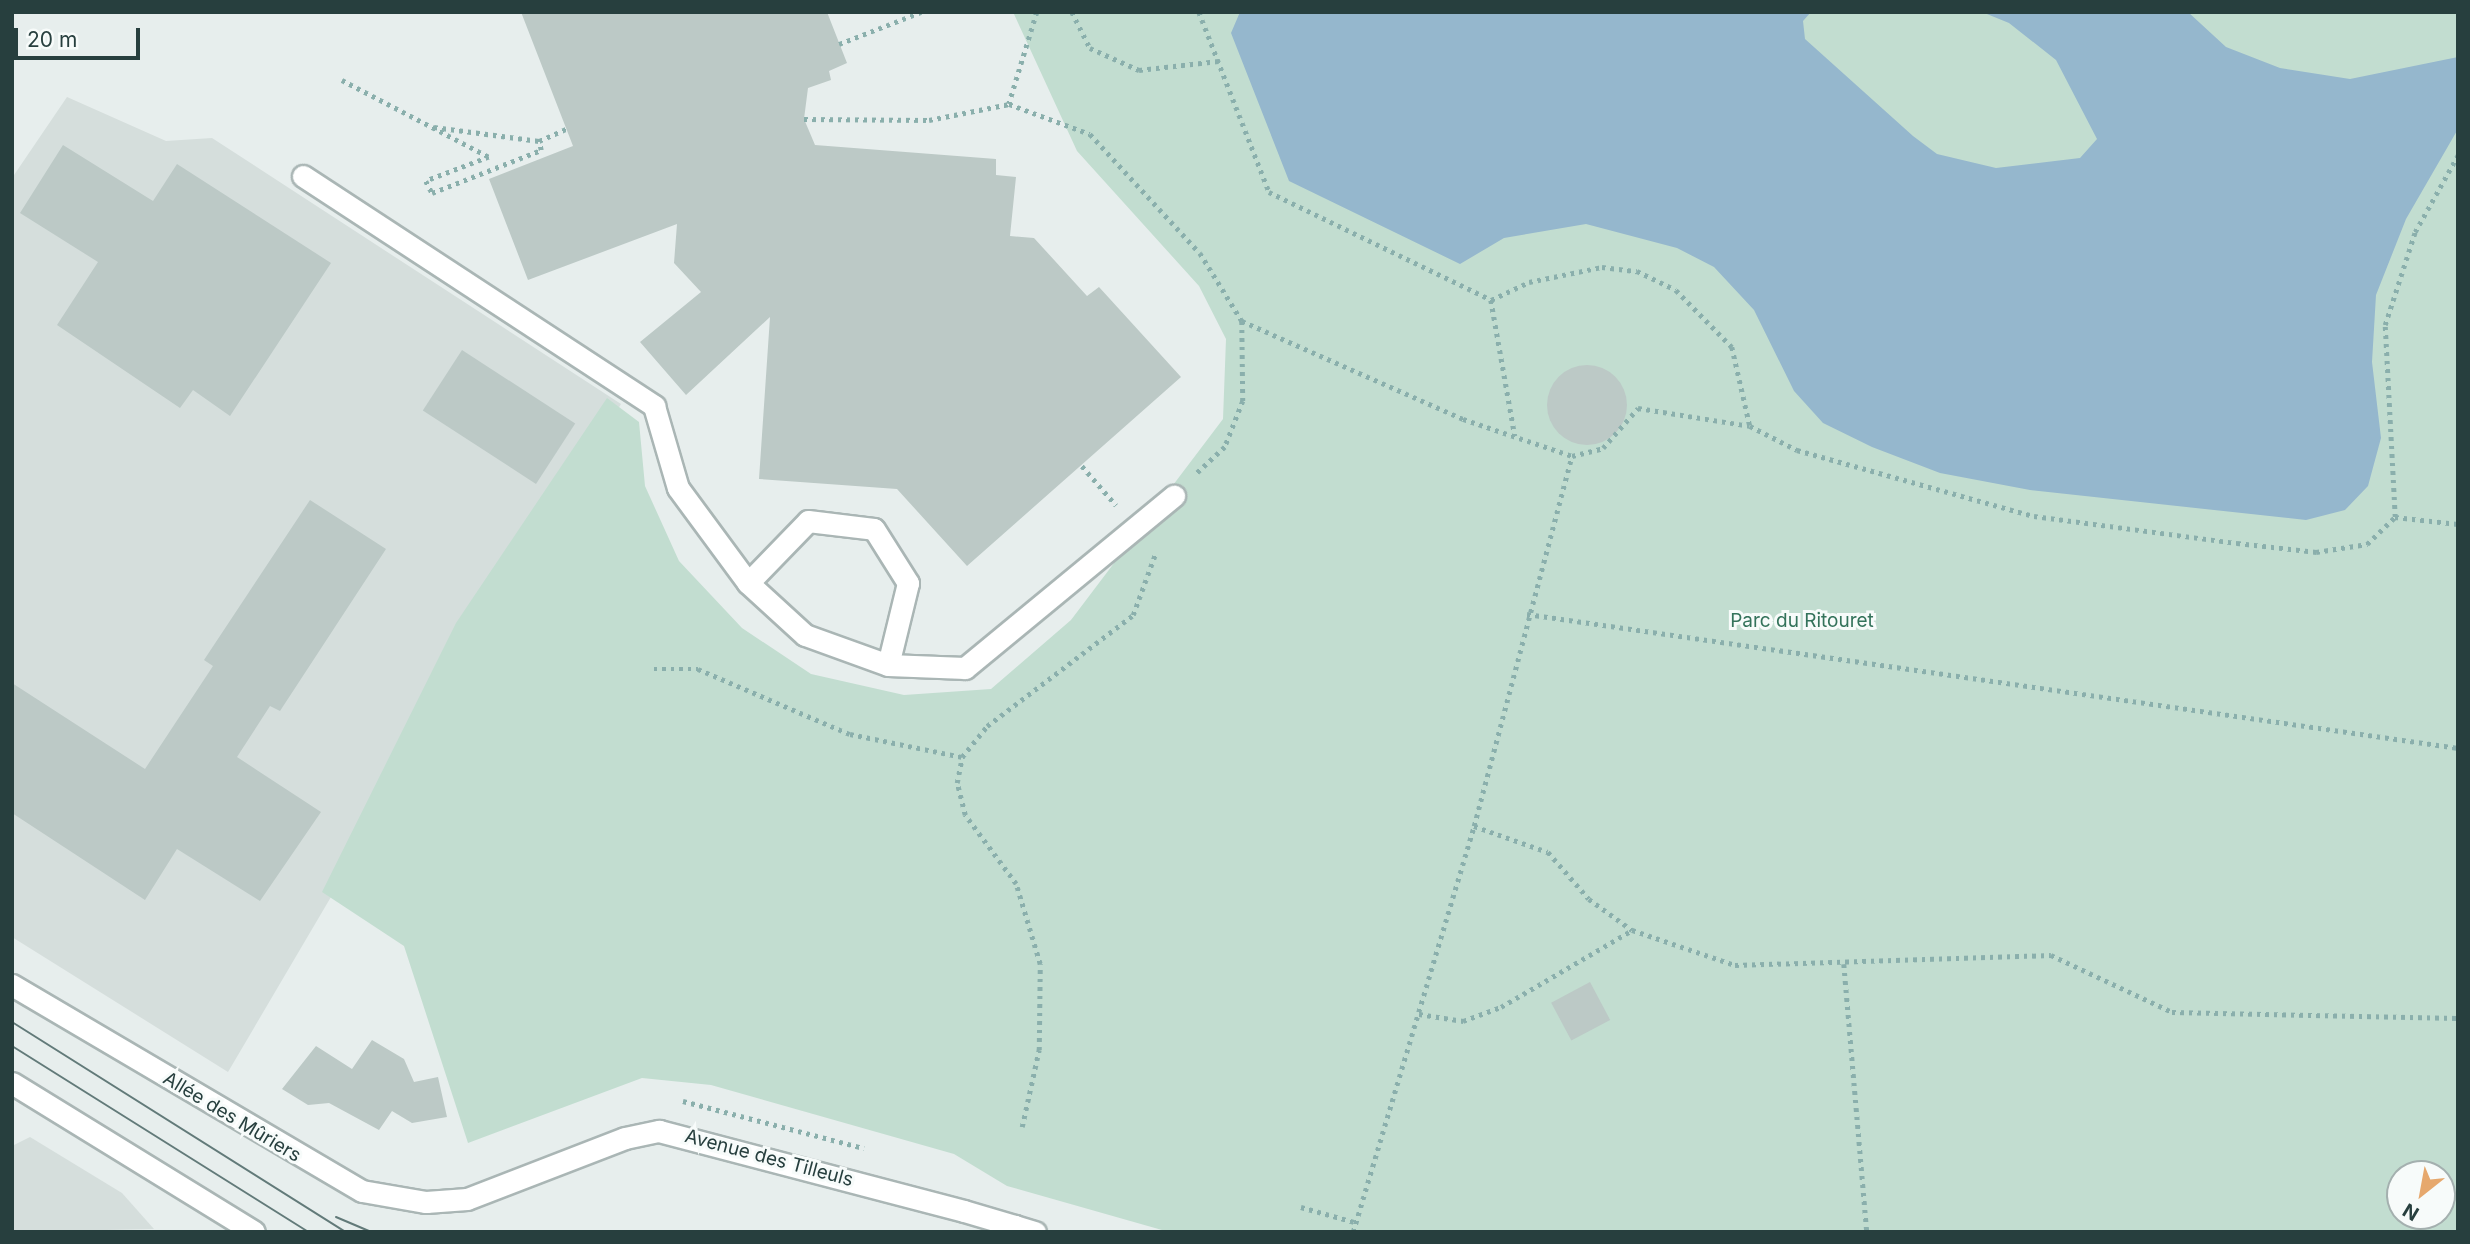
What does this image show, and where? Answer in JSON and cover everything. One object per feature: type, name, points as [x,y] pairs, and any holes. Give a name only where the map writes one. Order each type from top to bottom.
[{"type":"street","points":[[303,176],[654,406],[678,488],[748,583],[805,635],[888,665],[965,668],[1174,496]]},
{"type":"street","points":[[748,583],[808,521],[874,529],[908,583],[888,665]]},
{"type":"street","name":"Allée des Mûriers","points":[[12,985],[362,1191],[426,1202],[467,1199]]},
{"type":"street","points":[[13,1086],[254,1232]]},
{"type":"street","name":"Avenue des Tilleuls","points":[[467,1199],[625,1138],[659,1131],[1021,1230]]},
{"type":"path","points":[[839,44],[922,12]]},
{"type":"path","points":[[1009,104],[1037,12]]},
{"type":"path","points":[[1072,12],[1090,48],[1139,70],[1218,61]]},
{"type":"path","points":[[1199,12],[1269,192],[1491,300]]},
{"type":"path","points":[[342,80],[489,157],[426,181],[432,193],[541,150],[538,141]]},
{"type":"path","points":[[804,119],[929,120],[1009,104],[1090,134],[1200,253],[1242,321],[1244,401],[1225,447],[1174,496],[1133,615],[987,726],[962,757],[957,783],[965,815],[1016,884],[1040,964],[1039,1050],[1022,1127]]},
{"type":"path","points":[[430,126],[538,141],[566,129]]},
{"type":"path","points":[[1242,321],[1514,436],[1572,456],[1603,448],[1637,408],[1750,426],[1797,450],[2034,516],[2316,552],[2367,544],[2395,517],[2385,325],[2415,232],[2458,155]]},
{"type":"path","points":[[1491,300],[1529,282],[1602,267],[1637,271],[1676,289],[1732,347],[1750,426]]},
{"type":"path","points":[[1491,300],[1514,436]]},
{"type":"path","points":[[1353,1232],[1474,826],[1527,614],[1572,456]]},
{"type":"path","points":[[1082,466],[1106,494]]},
{"type":"path","points":[[2395,517],[2458,524]]},
{"type":"path","points":[[1527,614],[2458,748]]},
{"type":"path","points":[[654,669],[698,669],[850,734],[962,757]]},
{"type":"path","points":[[1474,826],[1548,852],[1589,899],[1632,930],[1735,965],[1844,964],[2051,955],[2172,1012],[2458,1018]]},
{"type":"path","points":[[1419,1014],[1463,1021],[1501,1007],[1632,930]]},
{"type":"path","points":[[1844,964],[1867,1232]]},
{"type":"path","points":[[676,1100],[868,1149]]},
{"type":"path","points":[[1301,1207],[1354,1222]]},
{"type":"shaded area","points":[[67,97],[166,141],[212,138],[621,404],[228,1072],[12,937],[12,178]]},
{"type":"shaded area","points":[[30,1137],[122,1193],[154,1229],[12,1232],[12,1146]]},
{"type":"green space","name":"Parc du Ritouret","points":[[1013,12],[2458,12],[2458,1232],[1169,1232],[1007,1186],[954,1154],[711,1085],[642,1078],[468,1143],[404,946],[322,892],[456,623],[607,398],[639,422],[645,486],[679,561],[742,628],[811,674],[904,695],[991,689],[1071,620],[1223,419],[1226,339],[1199,286],[1077,151]]},
{"type":"water","points":[[1240,12],[1811,12],[1803,21],[1805,39],[1913,136],[1937,154],[1996,168],[2080,158],[2097,139],[2056,60],[2009,23],[1982,12],[2188,12],[2226,47],[2280,68],[2350,79],[2458,57],[2458,129],[2406,219],[2376,295],[2372,362],[2381,438],[2368,486],[2345,510],[2306,520],[2030,490],[1940,473],[1872,447],[1823,423],[1794,391],[1754,310],[1714,267],[1677,248],[1586,224],[1504,238],[1460,264],[1289,181],[1231,33]]},
{"type":"building","points":[[521,12],[827,12],[847,63],[829,71],[831,80],[808,88],[804,119],[815,145],[996,159],[996,175],[1016,177],[1010,236],[1034,238],[1087,296],[1099,287],[1181,377],[967,566],[897,489],[759,479],[770,317],[686,395],[640,342],[701,292],[674,263],[677,224],[528,280],[489,179],[573,146]]},
{"type":"building","points":[[63,145],[153,201],[177,164],[331,263],[230,416],[193,390],[180,408],[57,325],[98,262],[20,213]]},
{"type":"building","points":[[462,350],[575,424],[536,484],[423,410]]},
{"type":"building","points":[[1579,365],[1595,365],[1616,376],[1627,397],[1627,413],[1616,434],[1595,445],[1579,445],[1565,439],[1553,427],[1547,413],[1547,397],[1553,383],[1565,371]]},
{"type":"building","points":[[310,500],[386,549],[280,711],[270,706],[237,757],[321,812],[260,901],[177,849],[145,900],[12,813],[12,683],[145,769],[213,666],[204,660]]},
{"type":"building","points":[[1590,982],[1610,1020],[1571,1041],[1551,1003]]},
{"type":"building","points":[[372,1040],[404,1059],[414,1082],[438,1077],[447,1117],[412,1123],[392,1111],[379,1130],[329,1103],[308,1105],[282,1089],[316,1046],[352,1069]]},
{"type":"tram line","points":[[12,1022],[345,1232]]},
{"type":"tram line","points":[[12,1046],[309,1232]]},
{"type":"tram line","points":[[336,1217],[372,1232]]}]
